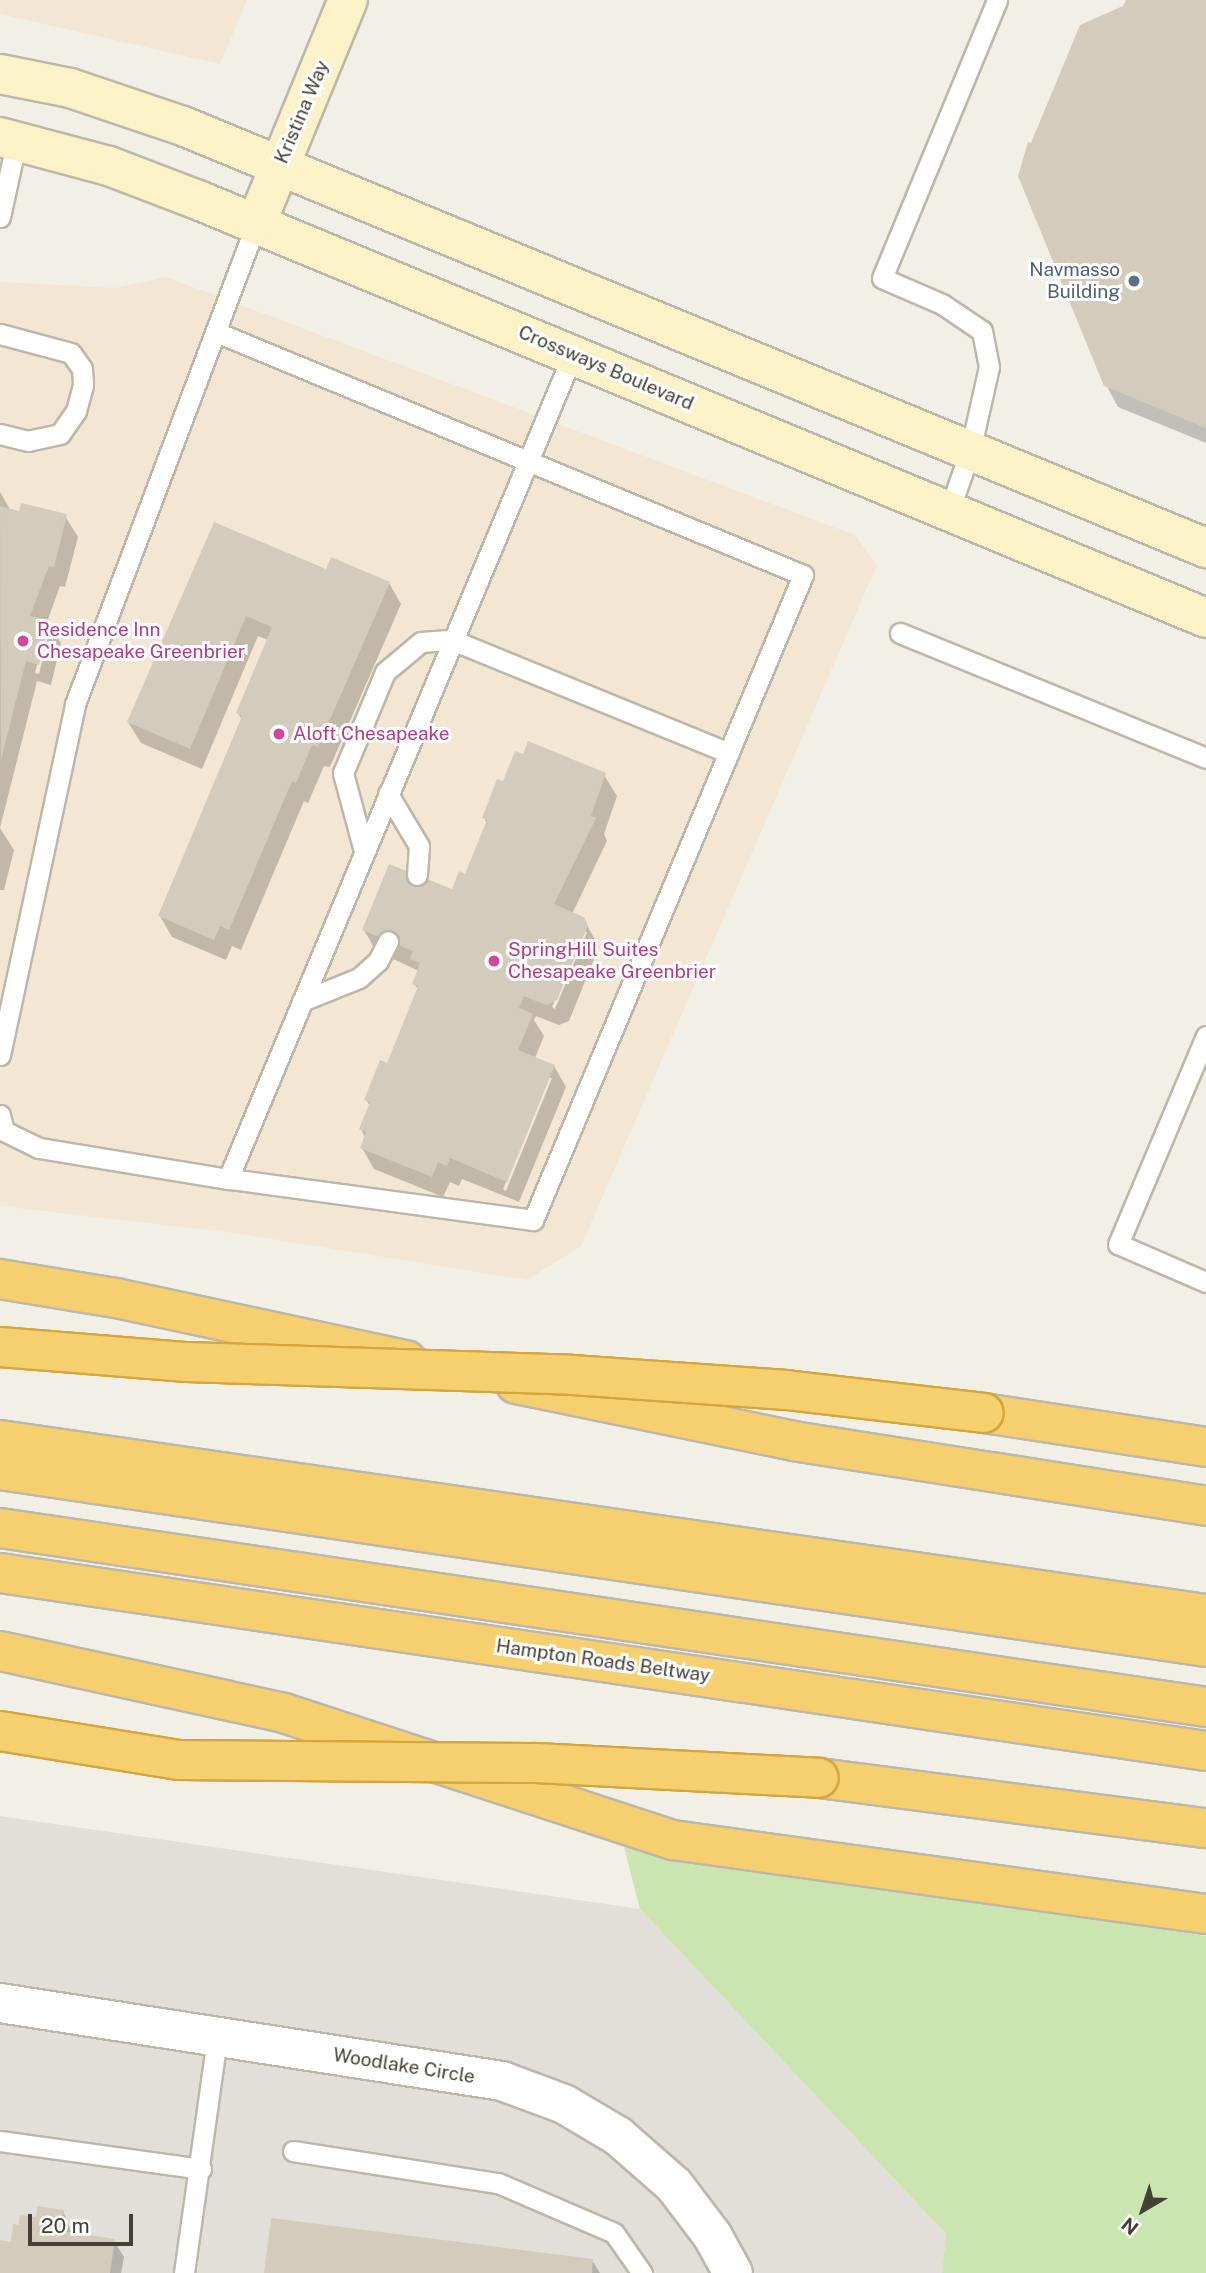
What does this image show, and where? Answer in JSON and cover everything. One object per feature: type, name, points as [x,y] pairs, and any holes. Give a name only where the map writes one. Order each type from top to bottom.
[{"type":"highway","points":[[0,1279],[141,1303],[793,1441],[1206,1506]]},
{"type":"highway","points":[[0,1347],[187,1363],[586,1376],[786,1390],[984,1413],[1206,1447]]},
{"type":"highway","points":[[0,1440],[1206,1614]]},
{"type":"highway","points":[[0,1470],[1206,1647]]},
{"type":"highway","points":[[0,1528],[1206,1707]]},
{"type":"highway","name":"Hampton Roads Beltway","points":[[0,1573],[1206,1751]]},
{"type":"highway","points":[[0,1651],[284,1713],[673,1840],[1206,1914]]},
{"type":"highway","points":[[0,1665],[160,1687]]},
{"type":"highway","points":[[0,1731],[179,1760],[536,1763],[819,1778],[1206,1828]]},
{"type":"street","name":"Kristina Way","points":[[256,224],[348,0]]},
{"type":"street","points":[[0,74],[70,88],[280,166],[1206,548]]},
{"type":"street","name":"Crossways Boulevard","points":[[9,138],[109,166],[256,224],[1206,618]]},
{"type":"street","name":"Woodlake Circle","points":[[0,2003],[502,2081],[564,2104],[618,2136],[674,2185],[712,2235],[733,2273]]},
{"type":"lane","points":[[949,511],[970,451],[989,367],[982,331],[942,304],[881,278],[997,0]]},
{"type":"lane","points":[[0,217],[9,138]]},
{"type":"lane","points":[[0,1055],[75,704],[256,224]]},
{"type":"lane","points":[[0,1115],[4,1131],[39,1148],[228,1179],[533,1220],[803,575],[216,332]]},
{"type":"lane","points":[[0,334],[71,353],[82,369],[83,385],[76,411],[60,434],[29,441],[0,435]]},
{"type":"lane","points":[[228,1179],[573,354]]},
{"type":"lane","points":[[900,633],[1206,758]]},
{"type":"lane","points":[[364,851],[343,773],[385,672],[421,642],[452,640],[729,753]]},
{"type":"lane","points":[[388,794],[419,846],[417,875]]},
{"type":"lane","points":[[302,1001],[359,978],[378,961],[388,940]]},
{"type":"lane","points":[[1206,1036],[1118,1244],[1206,1282]]},
{"type":"lane","points":[[184,2273],[201,2169],[217,2037]]},
{"type":"lane","points":[[0,2141],[201,2169]]},
{"type":"lane","points":[[293,2151],[498,2183],[614,2233],[642,2273]]},
{"type":"shaded area","points":[[0,0],[247,0],[220,64],[0,14]]},
{"type":"shaded area","points":[[166,277],[855,535],[877,565],[581,1246],[527,1280],[234,1233],[0,1206],[0,282],[115,288]]},
{"type":"shaded area","points":[[0,1816],[640,1909],[946,2234],[942,2273],[0,2273]]},
{"type":"green space","points":[[624,1847],[1206,1936],[1206,2273],[942,2273],[946,2234],[640,1909]]},
{"type":"building","name":"Navmasso Building","points":[[1126,0],[1206,0],[1206,428],[1104,386],[1018,176],[1028,142],[1031,143],[1080,25],[1123,6]]},
{"type":"building","name":"Residence Inn Chesapeake Greenbrier","points":[[21,503],[67,514],[54,567],[49,566],[30,616],[50,620],[39,665],[26,661],[1,759],[0,506],[19,511]]},
{"type":"building","name":"Aloft Chesapeake","points":[[214,522],[326,569],[331,557],[390,582],[318,747],[312,745],[296,783],[292,781],[229,930],[220,926],[214,940],[158,916],[242,716],[236,713],[272,627],[246,616],[190,749],[127,722]]},
{"type":"building","name":"SpringHill Suites Chesapeake Greenbrier","points":[[528,741],[606,773],[591,816],[596,818],[554,904],[584,917],[588,925],[557,1000],[546,1005],[524,996],[519,1008],[533,1014],[518,1050],[555,1065],[507,1182],[450,1158],[447,1166],[438,1162],[432,1177],[360,1148],[366,1132],[359,1129],[370,1102],[364,1100],[380,1060],[387,1063],[418,986],[412,984],[420,963],[410,959],[413,951],[362,930],[389,864],[452,889],[459,871],[465,874],[487,820],[482,818],[497,779],[503,781],[515,751],[523,754]]},
{"type":"building","points":[[37,2206],[64,2210],[61,2231],[115,2239],[110,2273],[0,2273],[0,2240],[11,2242],[13,2224],[19,2225],[20,2215],[36,2217]]},
{"type":"building","points":[[271,2218],[593,2259],[592,2273],[264,2273]]},
{"type":"place","name":"Navmasso Building","points":[[1134,281]]},
{"type":"place","name":"Residence Inn Chesapeake Greenbrier","points":[[23,641]]},
{"type":"place","name":"Aloft Chesapeake","points":[[279,734]]},
{"type":"place","name":"SpringHill Suites Chesapeake Greenbrier","points":[[494,961]]}]
